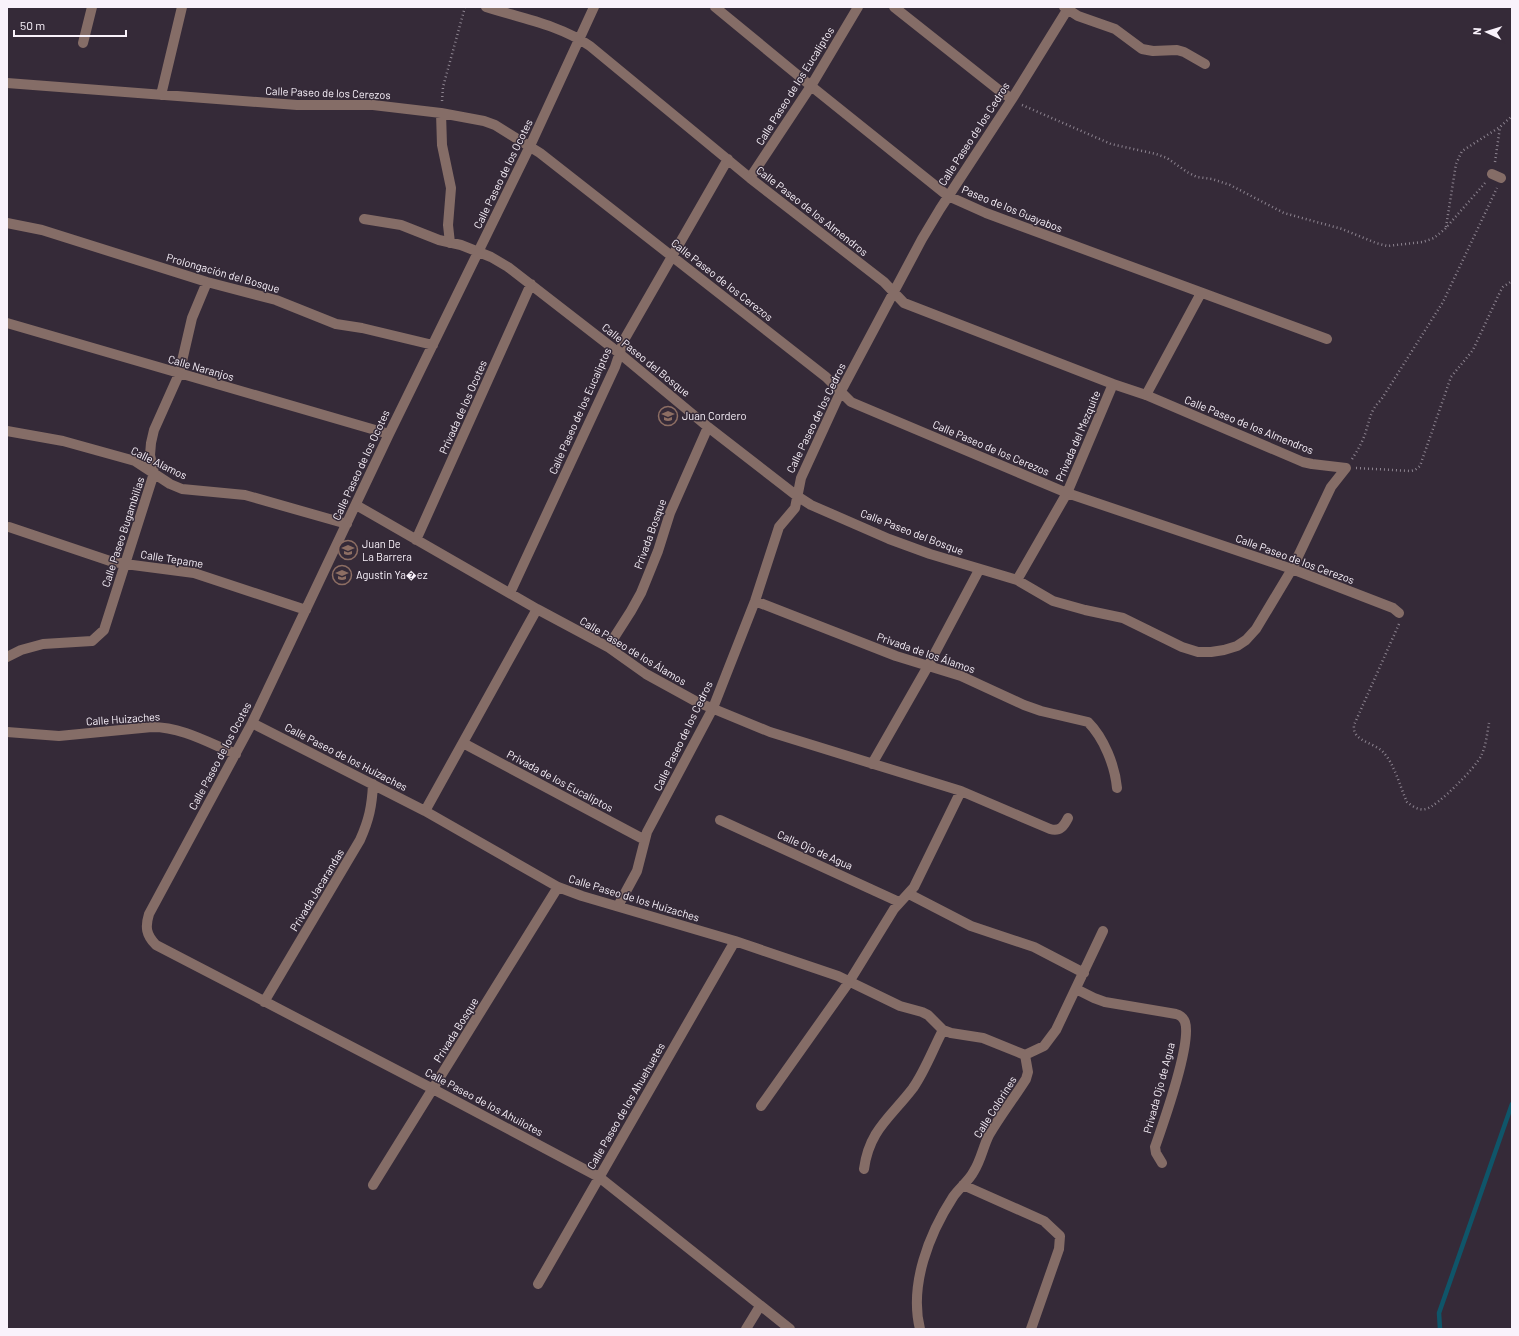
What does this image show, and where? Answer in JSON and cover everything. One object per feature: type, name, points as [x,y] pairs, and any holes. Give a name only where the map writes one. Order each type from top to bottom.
[{"type":"street","points":[[83,43],[92,7]]},
{"type":"street","points":[[161,96],[182,7]]},
{"type":"street","name":"Calle Paseo de los Almendros","points":[[486,7],[564,31],[579,39],[750,178],[884,282],[901,300],[910,306],[1113,384],[1146,395],[1303,462],[1346,468]]},
{"type":"street","name":"Calle Paseo de los Ocotes","points":[[146,931],[146,922],[149,914],[252,723],[389,434],[530,146],[594,7]]},
{"type":"street","name":"Paseo de los Guayabos","points":[[715,7],[948,196],[986,213],[1327,339]]},
{"type":"street","name":"Calle Paseo de los Eucaliptos","points":[[750,178],[811,86],[858,7]]},
{"type":"street","points":[[894,7],[1012,99]]},
{"type":"street","points":[[1067,8],[1084,19],[1102,23],[1115,29],[1142,49],[1153,51],[1177,50],[1184,52],[1205,64]]},
{"type":"street","name":"Calle Paseo de los Cedros","points":[[618,906],[637,870],[647,832],[713,708],[755,601],[779,527],[795,508],[801,478],[840,393],[922,239],[948,196],[1012,99],[1067,8]]},
{"type":"street","name":"Calle Paseo de los Cerezos","points":[[7,82],[161,96],[297,105],[373,105],[441,113],[484,121],[496,125],[530,146],[672,255],[826,377],[840,393],[851,402],[1067,493],[1292,569],[1393,608],[1399,614]]},
{"type":"street","points":[[441,113],[442,145],[451,188],[448,225],[450,243]]},
{"type":"street","name":"Calle Paseo de los Eucaliptos","points":[[510,593],[614,367],[624,340],[728,159]]},
{"type":"street","name":"Calle Paseo del Bosque","points":[[364,219],[400,225],[439,240],[479,252],[508,267],[619,354],[708,427],[797,496],[811,505],[930,554],[979,570],[1017,580],[1053,601],[1084,610],[1123,618],[1182,647],[1198,652],[1211,652],[1237,646],[1246,640],[1256,629],[1292,569],[1331,487],[1346,468]]},
{"type":"street","name":"Prolongación del Bosque","points":[[7,223],[42,230],[207,282],[276,300],[336,324],[362,328],[433,345]]},
{"type":"street","name":"Calle Paseo Bugambilias","points":[[7,657],[21,650],[43,644],[92,641],[104,630],[154,473],[150,455],[154,430],[179,374],[192,318],[207,282]]},
{"type":"street","name":"Privada de los Ocotes","points":[[416,540],[531,284]]},
{"type":"street","points":[[1146,395],[1201,293]]},
{"type":"street","name":"Calle Naranjos","points":[[7,323],[389,434]]},
{"type":"street","name":"Privada del Mezquite","points":[[1017,580],[1067,493],[1113,384]]},
{"type":"street","name":"Privada Bosque","points":[[608,647],[641,593],[658,551],[670,513],[708,427]]},
{"type":"street","name":"Calle Alamos","points":[[7,431],[63,441],[127,459],[144,466],[170,484],[182,489],[245,495],[347,524]]},
{"type":"street","name":"Calle Paseo de los Álamos","points":[[356,505],[537,609],[608,647],[646,674],[686,697],[770,732],[961,791],[1054,830],[1061,828],[1068,818]]},
{"type":"street","name":"Calle Tepame","points":[[9,526],[110,561],[194,573],[306,610]]},
{"type":"street","points":[[872,764],[928,666],[979,570]]},
{"type":"street","name":"Privada de los Álamos","points":[[755,601],[896,656],[961,676],[1024,705],[1041,711],[1088,722],[1103,744],[1113,766],[1116,776],[1116,788]]},
{"type":"street","points":[[425,811],[537,609]]},
{"type":"street","name":"Calle Paseo de los Huizaches","points":[[252,723],[425,811],[558,886],[582,896],[735,941],[838,976],[900,1006],[928,1015],[943,1030]]},
{"type":"street","name":"Calle Huizaches","points":[[7,732],[59,736],[152,726],[164,727],[176,729],[236,754]]},
{"type":"street","name":"Privada de los Eucaliptos","points":[[464,743],[645,840]]},
{"type":"street","name":"Privada Jacarandas","points":[[264,1002],[360,840],[368,823],[372,804],[373,784]]},
{"type":"street","points":[[761,1106],[849,982],[899,902],[909,894],[914,887],[961,791]]},
{"type":"street","name":"Calle Ojo de Agua","points":[[720,820],[899,902]]},
{"type":"street","name":"Privada Bosque","points":[[373,1185],[558,886]]},
{"type":"street","points":[[909,894],[971,926],[1034,947],[1084,973]]},
{"type":"street","name":"Calle Paseo de los Ahuilotes","points":[[146,931],[150,939],[156,945],[599,1177],[790,1329]]},
{"type":"street","points":[[864,1169],[866,1155],[880,1127],[920,1078],[943,1030],[951,1033],[983,1038],[1025,1055],[1044,1046],[1056,1030],[1103,931]]},
{"type":"street","name":"Calle Paseo de los Ahuehuetes","points":[[538,1284],[735,941]]},
{"type":"street","name":"Privada Ojo de Agua","points":[[1076,989],[1105,1002],[1176,1014],[1182,1017],[1185,1024],[1184,1046],[1170,1104],[1155,1148],[1156,1153],[1162,1163]]},
{"type":"street","name":"Calle Colorines","points":[[920,1329],[917,1305],[919,1283],[924,1260],[942,1217],[953,1197],[974,1173],[989,1135],[1026,1079],[1028,1072],[1025,1055]]},
{"type":"street","points":[[963,1186],[1044,1221],[1060,1236],[1059,1249],[1031,1329]]},
{"type":"street","points":[[746,1329],[760,1306]]},
{"type":"path","points":[[441,113],[444,87],[465,7]]},
{"type":"path","points":[[1012,99],[1028,109],[1065,123],[1102,141],[1156,154],[1166,158],[1197,177],[1230,185],[1284,213],[1342,229],[1376,244],[1387,246],[1423,242],[1434,238],[1496,176]]},
{"type":"path","points":[[1445,228],[1456,164],[1462,151],[1500,127],[1512,116]]},
{"type":"path","points":[[1500,127],[1495,163],[1496,176],[1443,302],[1382,400],[1371,412],[1360,445],[1346,468],[1411,471],[1420,466],[1451,377],[1473,350],[1500,292],[1508,283],[1512,281]]},
{"type":"path","points":[[1399,614],[1400,622],[1354,725],[1354,733],[1360,739],[1376,747],[1386,756],[1407,802],[1412,807],[1426,809],[1438,802],[1473,768],[1481,756],[1489,723]]},
{"type":"waterway","points":[[1440,1329],[1439,1313],[1512,1104]]},
{"type":"place","name":"Juan Cordero","points":[[668,416]]},
{"type":"place","name":"Juan De La Barrera","points":[[348,550]]},
{"type":"place","name":"Agustin Ya�ez","points":[[342,575]]}]
